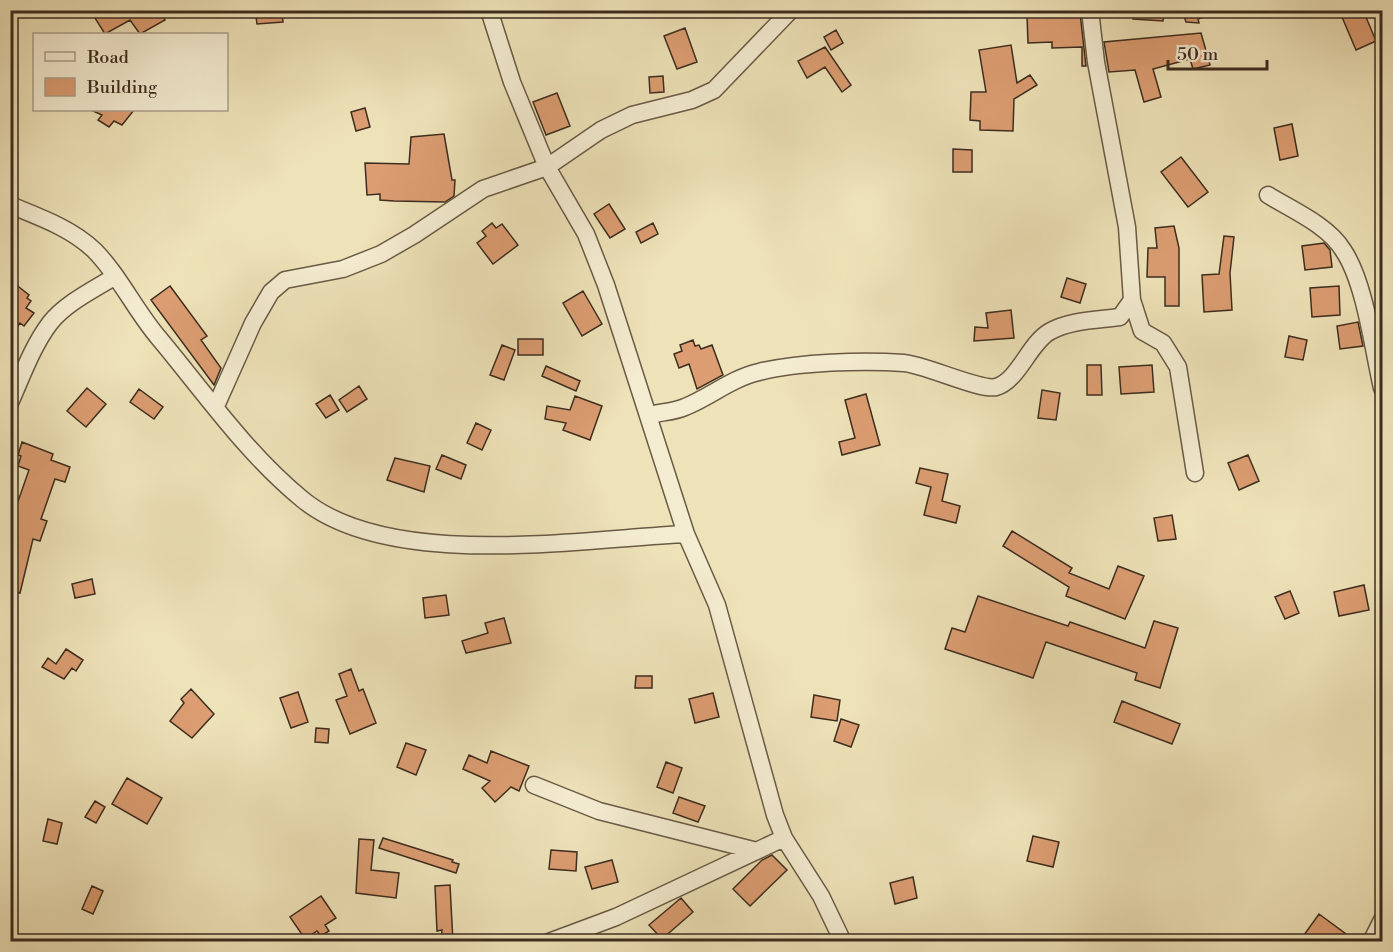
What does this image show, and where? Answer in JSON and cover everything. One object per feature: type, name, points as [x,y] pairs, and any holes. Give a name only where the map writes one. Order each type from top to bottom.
[{"type":"street","points":[[489,10],[512,82],[547,167],[586,234],[649,415],[686,534],[717,605],[775,815],[784,838],[821,896],[843,942]]},
{"type":"street","points":[[216,406],[253,323],[271,292],[285,280],[343,269],[381,254],[483,189],[547,167],[601,130],[632,115],[692,100],[714,90],[791,10]]},
{"type":"street","points":[[1090,10],[1096,62],[1127,227],[1132,300],[1142,331],[1162,343],[1178,367],[1195,473]]},
{"type":"street","points":[[1269,195],[1324,230],[1343,249],[1357,281],[1383,388]]},
{"type":"street","points":[[10,204],[54,223],[93,249],[151,329],[216,406],[240,439],[303,500],[324,515],[380,533],[428,543],[501,547],[686,534]]},
{"type":"street","points":[[10,403],[30,358],[51,322],[74,303],[114,277]]},
{"type":"street","points":[[649,415],[682,409],[759,372],[811,364],[904,363],[951,375],[987,388],[997,387],[1007,381],[1036,343],[1049,332],[1065,325],[1120,317],[1132,300]]},
{"type":"street","points":[[534,785],[599,811],[753,850]]},
{"type":"street","points":[[549,942],[616,917],[753,850],[784,838]]},
{"type":"street","points":[[1371,942],[1383,920]]},
{"type":"building","points":[[90,10],[159,10],[165,20],[142,33],[139,33],[130,20],[104,33]]},
{"type":"building","points":[[255,10],[282,10],[283,22],[257,24]]},
{"type":"building","points":[[1133,10],[1164,10],[1163,21],[1133,19]]},
{"type":"building","points":[[1182,10],[1216,10],[1216,13],[1198,19],[1199,23],[1186,22]]},
{"type":"building","points":[[1339,10],[1363,10],[1376,41],[1356,50]]},
{"type":"building","points":[[1080,13],[1086,66],[1082,66],[1082,47],[1052,48],[1052,42],[1028,43],[1027,15]]},
{"type":"building","points":[[685,28],[697,62],[677,69],[664,36]]},
{"type":"building","points":[[836,30],[843,43],[831,50],[824,37]]},
{"type":"building","points":[[1201,33],[1210,65],[1193,69],[1190,59],[1153,69],[1161,97],[1144,102],[1135,70],[1109,72],[1104,42]]},
{"type":"building","points":[[1011,45],[1017,83],[1030,75],[1037,85],[1014,99],[1013,131],[980,130],[980,121],[970,120],[971,92],[986,92],[979,50]]},
{"type":"building","points":[[825,47],[851,85],[842,92],[825,67],[807,78],[798,61]]},
{"type":"building","points":[[663,76],[664,92],[650,93],[649,77]]},
{"type":"building","points":[[557,93],[570,126],[546,135],[533,102]]},
{"type":"building","points":[[365,108],[370,127],[356,131],[351,112]]},
{"type":"building","points":[[93,111],[133,111],[122,125],[114,121],[109,127],[98,120],[102,115]]},
{"type":"building","points":[[1292,124],[1298,156],[1280,160],[1274,128]]},
{"type":"building","points":[[444,134],[452,180],[455,180],[454,196],[445,202],[380,200],[380,194],[367,195],[365,163],[409,164],[411,137]]},
{"type":"building","points":[[953,149],[972,150],[972,172],[953,172]]},
{"type":"building","points":[[1181,157],[1208,192],[1188,207],[1161,172]]},
{"type":"building","points":[[609,204],[625,229],[610,238],[594,214]]},
{"type":"building","points":[[492,223],[496,228],[502,224],[518,245],[493,264],[477,243],[486,236],[482,231]]},
{"type":"building","points":[[653,223],[658,234],[641,243],[636,232]]},
{"type":"building","points":[[1174,226],[1179,248],[1179,306],[1165,306],[1165,277],[1147,277],[1148,248],[1157,248],[1155,228]]},
{"type":"building","points":[[1224,236],[1234,237],[1230,273],[1232,310],[1204,312],[1202,275],[1219,274]]},
{"type":"building","points":[[1324,243],[1330,250],[1332,267],[1305,270],[1302,246]]},
{"type":"building","points":[[1067,278],[1086,284],[1080,303],[1061,297]]},
{"type":"building","points":[[10,280],[29,295],[27,298],[31,301],[26,308],[34,313],[24,326],[20,323],[18,326],[10,320]]},
{"type":"building","points":[[170,286],[207,336],[201,340],[221,368],[214,385],[151,300]]},
{"type":"building","points":[[1339,286],[1340,315],[1312,317],[1310,288]]},
{"type":"building","points":[[583,291],[602,324],[582,336],[563,303]]},
{"type":"building","points":[[1011,310],[1014,338],[974,341],[975,327],[988,328],[986,313]]},
{"type":"building","points":[[1358,322],[1363,346],[1340,349],[1337,326]]},
{"type":"building","points":[[1289,336],[1307,340],[1303,360],[1285,357]]},
{"type":"building","points":[[518,339],[543,339],[543,355],[518,355]]},
{"type":"building","points":[[693,340],[695,346],[699,345],[701,349],[712,345],[723,375],[697,389],[689,364],[679,368],[674,354],[682,351],[680,345]]},
{"type":"building","points":[[502,345],[515,350],[504,380],[490,375]]},
{"type":"building","points":[[1087,365],[1101,365],[1102,395],[1087,395]]},
{"type":"building","points":[[1152,365],[1154,392],[1121,394],[1119,367]]},
{"type":"building","points":[[546,366],[580,381],[576,391],[542,376]]},
{"type":"building","points":[[359,386],[367,399],[347,412],[339,400]]},
{"type":"building","points":[[87,388],[106,404],[86,427],[67,411]]},
{"type":"building","points":[[139,389],[163,407],[154,419],[130,402]]},
{"type":"building","points":[[1042,390],[1060,393],[1056,420],[1038,418]]},
{"type":"building","points":[[866,394],[880,445],[842,455],[839,442],[855,438],[845,400]]},
{"type":"building","points":[[330,395],[339,410],[326,418],[316,404]]},
{"type":"building","points":[[575,396],[602,406],[590,440],[563,430],[566,423],[545,419],[547,406],[570,410]]},
{"type":"building","points":[[476,423],[491,430],[482,450],[467,443]]},
{"type":"building","points":[[22,442],[53,454],[51,460],[70,467],[65,482],[55,479],[41,519],[47,521],[40,541],[33,539],[20,593],[10,591],[10,509],[15,510],[29,470],[18,466],[21,456],[18,455]]},
{"type":"building","points":[[442,455],[466,465],[461,479],[436,469]]},
{"type":"building","points":[[1248,455],[1259,481],[1239,490],[1228,463]]},
{"type":"building","points":[[395,458],[430,466],[424,492],[387,480]]},
{"type":"building","points":[[920,468],[948,474],[942,501],[960,506],[956,523],[924,515],[931,487],[916,483]]},
{"type":"building","points":[[1172,515],[1176,539],[1158,541],[1154,518]]},
{"type":"building","points":[[1012,531],[1072,568],[1069,573],[1109,589],[1118,566],[1144,576],[1125,619],[1066,596],[1069,587],[1003,546]]},
{"type":"building","points":[[92,579],[95,594],[75,598],[72,584]]},
{"type":"building","points":[[1364,585],[1369,610],[1339,616],[1334,592]]},
{"type":"building","points":[[1290,591],[1299,613],[1285,619],[1275,597]]},
{"type":"building","points":[[446,595],[449,615],[425,618],[423,598]]},
{"type":"building","points":[[978,596],[1068,626],[1070,622],[1145,648],[1154,621],[1178,628],[1160,688],[1135,680],[1137,673],[1046,642],[1033,678],[945,649],[952,628],[965,632]]},
{"type":"building","points":[[504,618],[511,643],[466,653],[462,641],[488,633],[485,623]]},
{"type":"building","points":[[66,649],[83,660],[76,671],[72,668],[64,679],[42,667],[48,658],[56,664]]},
{"type":"building","points":[[351,669],[359,691],[363,689],[376,723],[350,734],[336,700],[347,696],[339,674]]},
{"type":"building","points":[[636,676],[652,676],[652,688],[635,688]]},
{"type":"building","points":[[191,689],[214,714],[192,738],[170,721],[184,703],[181,699]]},
{"type":"building","points":[[298,692],[308,722],[291,728],[280,698]]},
{"type":"building","points":[[713,693],[719,717],[695,723],[689,699]]},
{"type":"building","points":[[814,695],[840,700],[837,721],[811,717]]},
{"type":"building","points":[[1122,701],[1180,724],[1172,744],[1114,722]]},
{"type":"building","points":[[841,719],[859,725],[851,747],[834,741]]},
{"type":"building","points":[[316,728],[329,729],[328,743],[315,742]]},
{"type":"building","points":[[406,743],[426,750],[416,775],[397,767]]},
{"type":"building","points":[[491,751],[529,766],[519,791],[511,787],[495,802],[482,788],[490,781],[463,769],[469,755],[487,763]]},
{"type":"building","points":[[666,762],[682,768],[673,793],[657,787]]},
{"type":"building","points":[[127,778],[162,798],[147,824],[112,804]]},
{"type":"building","points":[[679,797],[705,806],[698,822],[673,813]]},
{"type":"building","points":[[95,801],[105,807],[96,823],[85,817]]},
{"type":"building","points":[[48,819],[62,823],[57,844],[43,841]]},
{"type":"building","points":[[1033,836],[1059,842],[1053,867],[1027,861]]},
{"type":"building","points":[[383,838],[453,860],[452,862],[459,864],[456,873],[379,848]]},
{"type":"building","points":[[359,839],[374,840],[371,870],[399,873],[396,898],[356,893]]},
{"type":"building","points":[[551,850],[577,852],[576,871],[549,869]]},
{"type":"building","points":[[772,855],[787,870],[750,906],[733,889],[762,860]]},
{"type":"building","points":[[612,860],[618,882],[592,889],[585,867]]},
{"type":"building","points":[[913,877],[917,898],[895,904],[890,883]]},
{"type":"building","points":[[450,885],[453,942],[441,942],[442,930],[437,931],[435,886]]},
{"type":"building","points":[[92,886],[103,891],[93,914],[82,909]]},
{"type":"building","points":[[321,896],[336,918],[325,925],[329,931],[321,936],[317,931],[305,939],[290,917]]},
{"type":"building","points":[[681,898],[693,912],[662,939],[649,925]]},
{"type":"building","points":[[1319,914],[1346,934],[1341,942],[1299,942]]}]
